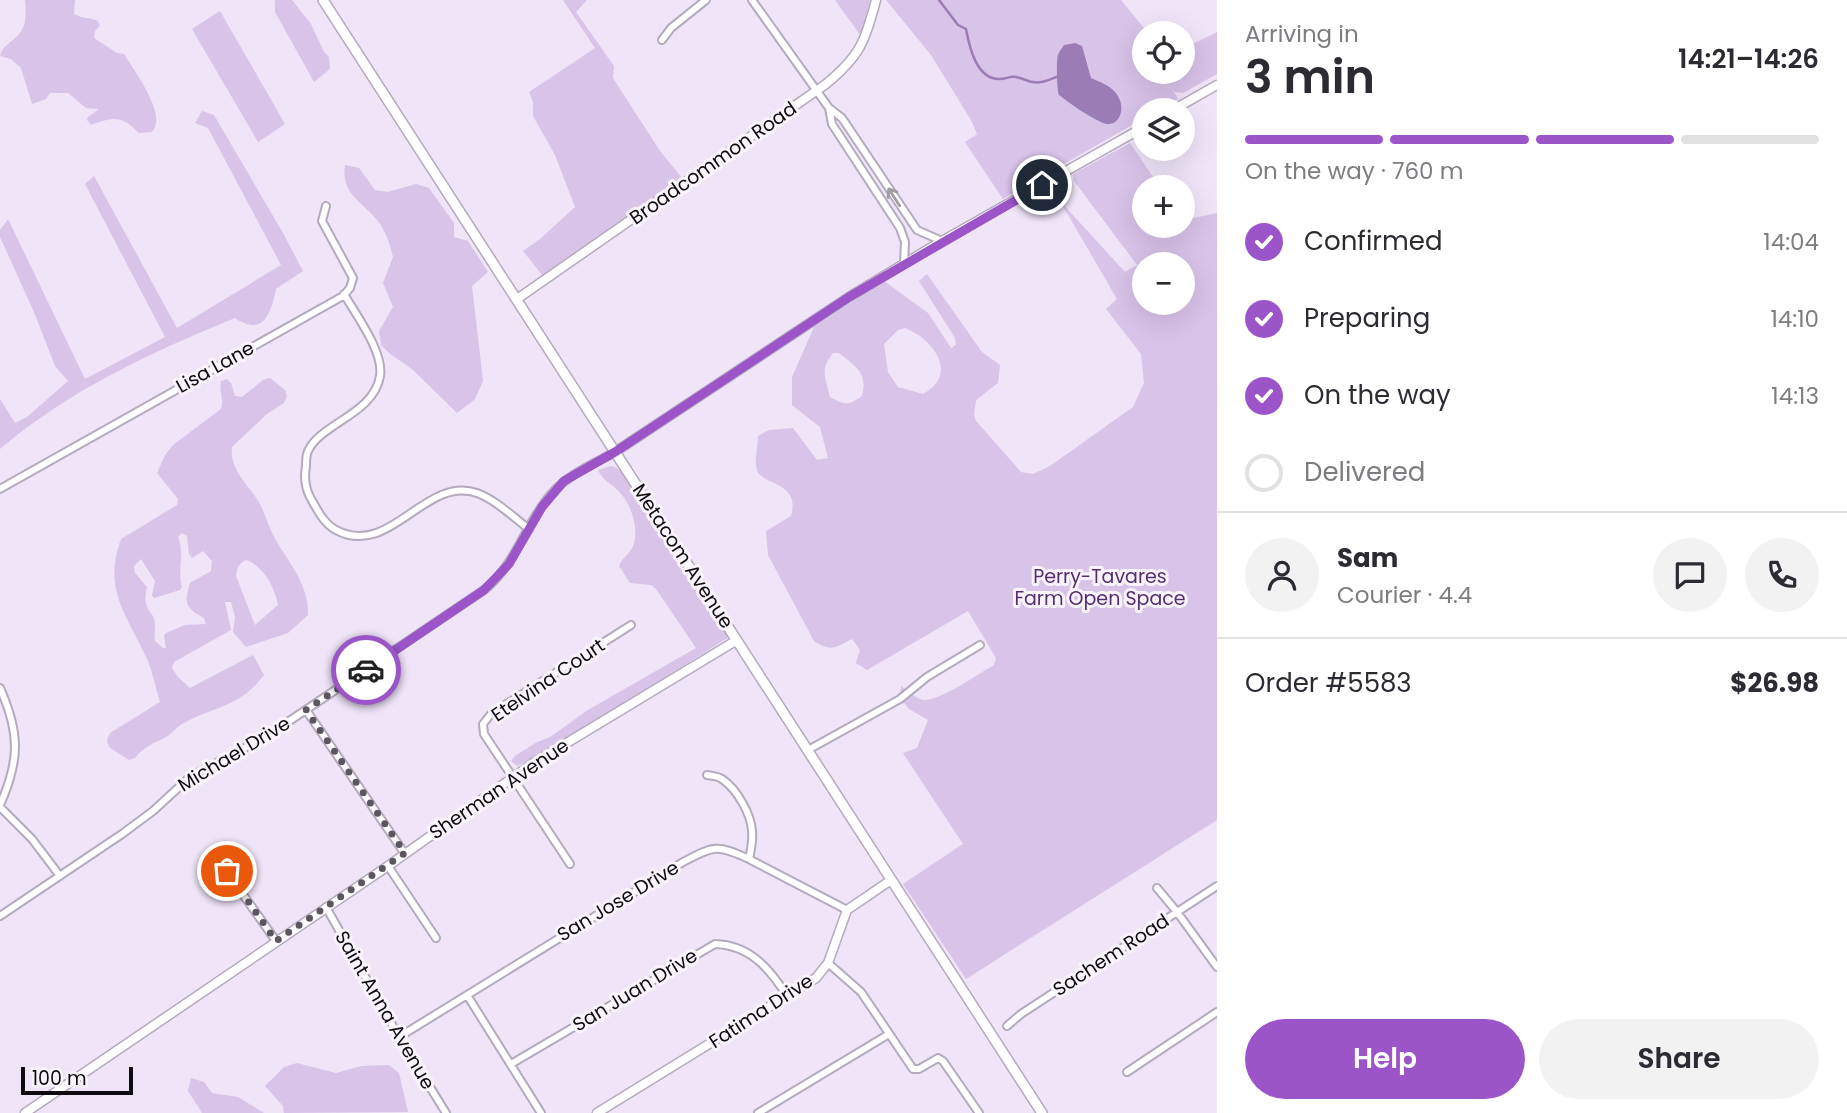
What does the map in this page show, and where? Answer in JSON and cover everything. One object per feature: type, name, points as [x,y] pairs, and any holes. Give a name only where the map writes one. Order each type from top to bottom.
[{"type":"main road","name":"Metacom Avenue","points":[[324,0],[1038,1112]]},
{"type":"street","points":[[662,40],[671,28],[705,0]]},
{"type":"street","points":[[752,0],[829,108],[842,118],[917,230],[942,241]]},
{"type":"street","name":"Broadcommon Road","points":[[517,299],[817,91],[855,57],[864,40],[876,0]]},
{"type":"street","points":[[1194,98],[1217,85]]},
{"type":"street","points":[[829,108],[832,124],[900,228],[905,242],[904,264]]},
{"type":"street","points":[[615,452],[788,336],[904,264],[1132,134]]},
{"type":"street","points":[[326,206],[323,221],[353,278],[350,288],[344,294],[373,345],[380,361],[380,376],[374,393],[366,402],[316,440],[308,452],[304,475],[306,490],[322,519],[335,530],[353,535],[370,535],[382,531],[444,493],[458,490],[475,492],[486,497],[529,529]]},
{"type":"street","name":"Lisa Lane","points":[[0,488],[344,294]]},
{"type":"street","name":"Michael Drive","points":[[0,916],[142,819],[190,777],[267,736],[484,590],[503,573],[547,499],[564,481],[615,452]]},
{"type":"street","name":"Etelvina Court","points":[[512,779],[484,734],[483,724],[491,714],[631,625]]},
{"type":"street","name":"Sherman Avenue","points":[[25,1113],[565,743],[737,640]]},
{"type":"street","points":[[808,750],[900,699],[927,677],[980,645]]},
{"type":"street","points":[[0,688],[12,717],[16,743],[10,782],[0,806],[32,839],[60,876]]},
{"type":"street","points":[[306,710],[405,853]]},
{"type":"street","points":[[706,775],[721,778],[741,802],[750,819],[752,832],[749,859]]},
{"type":"street","points":[[512,779],[570,864]]},
{"type":"street","name":"San Jose Drive","points":[[399,1037],[682,862],[711,848],[749,859],[847,910]]},
{"type":"street","points":[[215,855],[276,941]]},
{"type":"street","points":[[388,866],[436,938]]},
{"type":"street","points":[[847,910],[891,880]]},
{"type":"street","name":"Sachem Road","points":[[1007,1026],[1021,1014],[1217,886]]},
{"type":"street","points":[[1157,888],[1217,967]]},
{"type":"street","name":"Saint Anna Avenue","points":[[326,908],[443,1112]]},
{"type":"street","name":"Fatima Drive","points":[[597,1113],[816,978],[828,963],[847,910]]},
{"type":"street","name":"San Juan Drive","points":[[511,1064],[715,944],[734,947],[755,958],[775,976],[787,996]]},
{"type":"street","points":[[828,963],[861,992],[913,1069],[919,1069],[938,1058],[943,1061],[979,1113]]},
{"type":"street","points":[[467,995],[541,1113]]},
{"type":"street","points":[[1127,1072],[1217,1013]]},
{"type":"street","points":[[758,1113],[890,1034]]},
{"type":"green space","points":[[25,0],[75,0],[74,14],[98,21],[100,26],[95,31],[94,38],[117,53],[124,54],[148,93],[156,115],[152,132],[139,133],[117,119],[91,125],[88,117],[99,109],[86,108],[68,93],[50,93],[46,99],[32,104],[21,68],[11,59],[0,56],[3,49],[22,30],[26,14]]},
{"type":"green space","points":[[275,0],[292,0],[311,24],[329,57],[330,69],[314,82],[275,12]]},
{"type":"green space","points":[[563,0],[587,0],[576,12],[614,66],[613,78],[660,151],[683,179],[543,276],[523,251],[575,207],[555,155],[533,116],[533,102],[529,92],[595,48]]},
{"type":"green space","points":[[835,0],[870,0],[861,36]]},
{"type":"green space","points":[[886,0],[1121,0],[1138,21],[1132,21],[1132,84],[1195,84],[1195,43],[1217,32],[1217,74],[1183,93],[1175,92],[1171,86],[1177,98],[1132,98],[1132,125],[1003,199],[965,142],[977,134],[931,55]]},
{"type":"green space","points":[[220,11],[285,124],[258,142],[192,29]]},
{"type":"green space","points":[[202,111],[214,115],[303,271],[276,289],[268,314],[259,324],[245,323],[235,318],[142,359],[54,408],[0,449],[0,399],[15,423],[27,417],[68,381],[55,366],[0,237],[0,230],[8,219],[85,379],[165,337],[85,184],[94,176],[177,328],[281,265],[208,128],[195,123]]},
{"type":"green space","name":"Perry-Tavares Farm Open Space","points":[[1130,143],[1132,161],[1142,161],[1152,175],[1132,175],[1132,238],[1195,238],[1195,218],[1217,213],[1217,820],[966,979],[903,884],[963,844],[903,753],[917,748],[928,720],[909,709],[900,698],[901,686],[921,699],[932,699],[994,665],[996,658],[968,611],[867,670],[856,663],[860,650],[852,639],[833,648],[814,641],[768,555],[766,531],[791,516],[793,505],[786,490],[760,475],[757,470],[758,436],[769,430],[793,428],[817,460],[828,458],[820,427],[792,405],[792,377],[814,327],[884,281],[928,313],[951,348],[956,345],[955,338],[919,281],[927,274],[982,352],[1000,365],[998,383],[976,400],[974,415],[976,421],[1021,472],[1033,474],[1050,466],[1133,407],[1144,383],[1141,354],[1106,309],[1117,299],[1060,201],[1125,272],[1132,268],[1132,315],[1195,315],[1195,252],[1132,252],[1132,258],[1074,181],[1073,174]],"holes":[[[905,328],[933,348],[941,367],[940,377],[934,386],[923,394],[898,387],[888,372],[884,344],[898,330]],[[833,353],[839,353],[855,366],[862,376],[862,396],[853,402],[839,402],[830,397],[825,369]]]},
{"type":"green space","points":[[345,165],[359,168],[375,190],[388,192],[416,184],[429,188],[454,223],[454,237],[468,241],[488,272],[472,286],[483,381],[475,399],[457,413],[412,369],[381,345],[379,331],[393,307],[383,283],[393,257],[381,225],[349,191]]},
{"type":"green space","points":[[270,378],[285,390],[287,396],[284,403],[267,414],[232,447],[232,455],[237,470],[260,504],[273,535],[301,582],[308,615],[288,633],[246,647],[233,632],[235,617],[231,602],[225,602],[231,630],[174,662],[172,668],[190,688],[253,655],[264,675],[255,686],[236,700],[182,724],[129,760],[109,747],[107,740],[110,733],[160,702],[148,661],[116,589],[114,574],[121,539],[177,505],[178,499],[157,473],[173,445],[221,409],[221,381],[227,379],[235,396],[242,397],[263,380]],"holes":[[[182,533],[187,536],[192,558],[203,551],[212,561],[211,571],[190,583],[187,596],[190,608],[204,618],[206,624],[185,625],[166,633],[166,648],[163,648],[155,641],[154,619],[146,602],[147,587],[135,573],[134,566],[141,559],[155,581],[152,595],[154,598],[180,590],[181,550],[178,537]],[[246,560],[258,567],[267,578],[278,605],[255,625],[236,576],[238,566]]]},
{"type":"green space","points":[[611,466],[627,477],[672,544],[681,569],[729,637],[549,750],[517,766],[511,761],[515,756],[696,648],[656,589],[651,585],[630,583],[619,566],[633,546],[635,531],[626,500],[598,470]]},
{"type":"green space","points":[[297,1063],[336,1073],[362,1066],[389,1065],[399,1073],[408,1112],[284,1113],[283,1106],[265,1086],[284,1067]]},
{"type":"green space","points":[[191,1078],[204,1082],[212,1093],[238,1097],[264,1113],[202,1113],[188,1091]]},
{"type":"shaded area","points":[[1075,43],[1082,46],[1091,78],[1110,87],[1119,98],[1121,111],[1117,121],[1107,124],[1095,119],[1059,95],[1058,55],[1064,45]]},
{"type":"waterway","points":[[939,0],[958,25],[966,29],[975,60],[985,74],[992,78],[1016,77],[1030,82],[1046,81],[1059,76]]},
{"type":"way so far","points":[[227,871],[276,941],[405,853],[306,710],[366,670]]},
{"type":"route","points":[[366,670],[498,578],[542,507],[564,481],[615,452],[849,297],[1042,185]]}]
